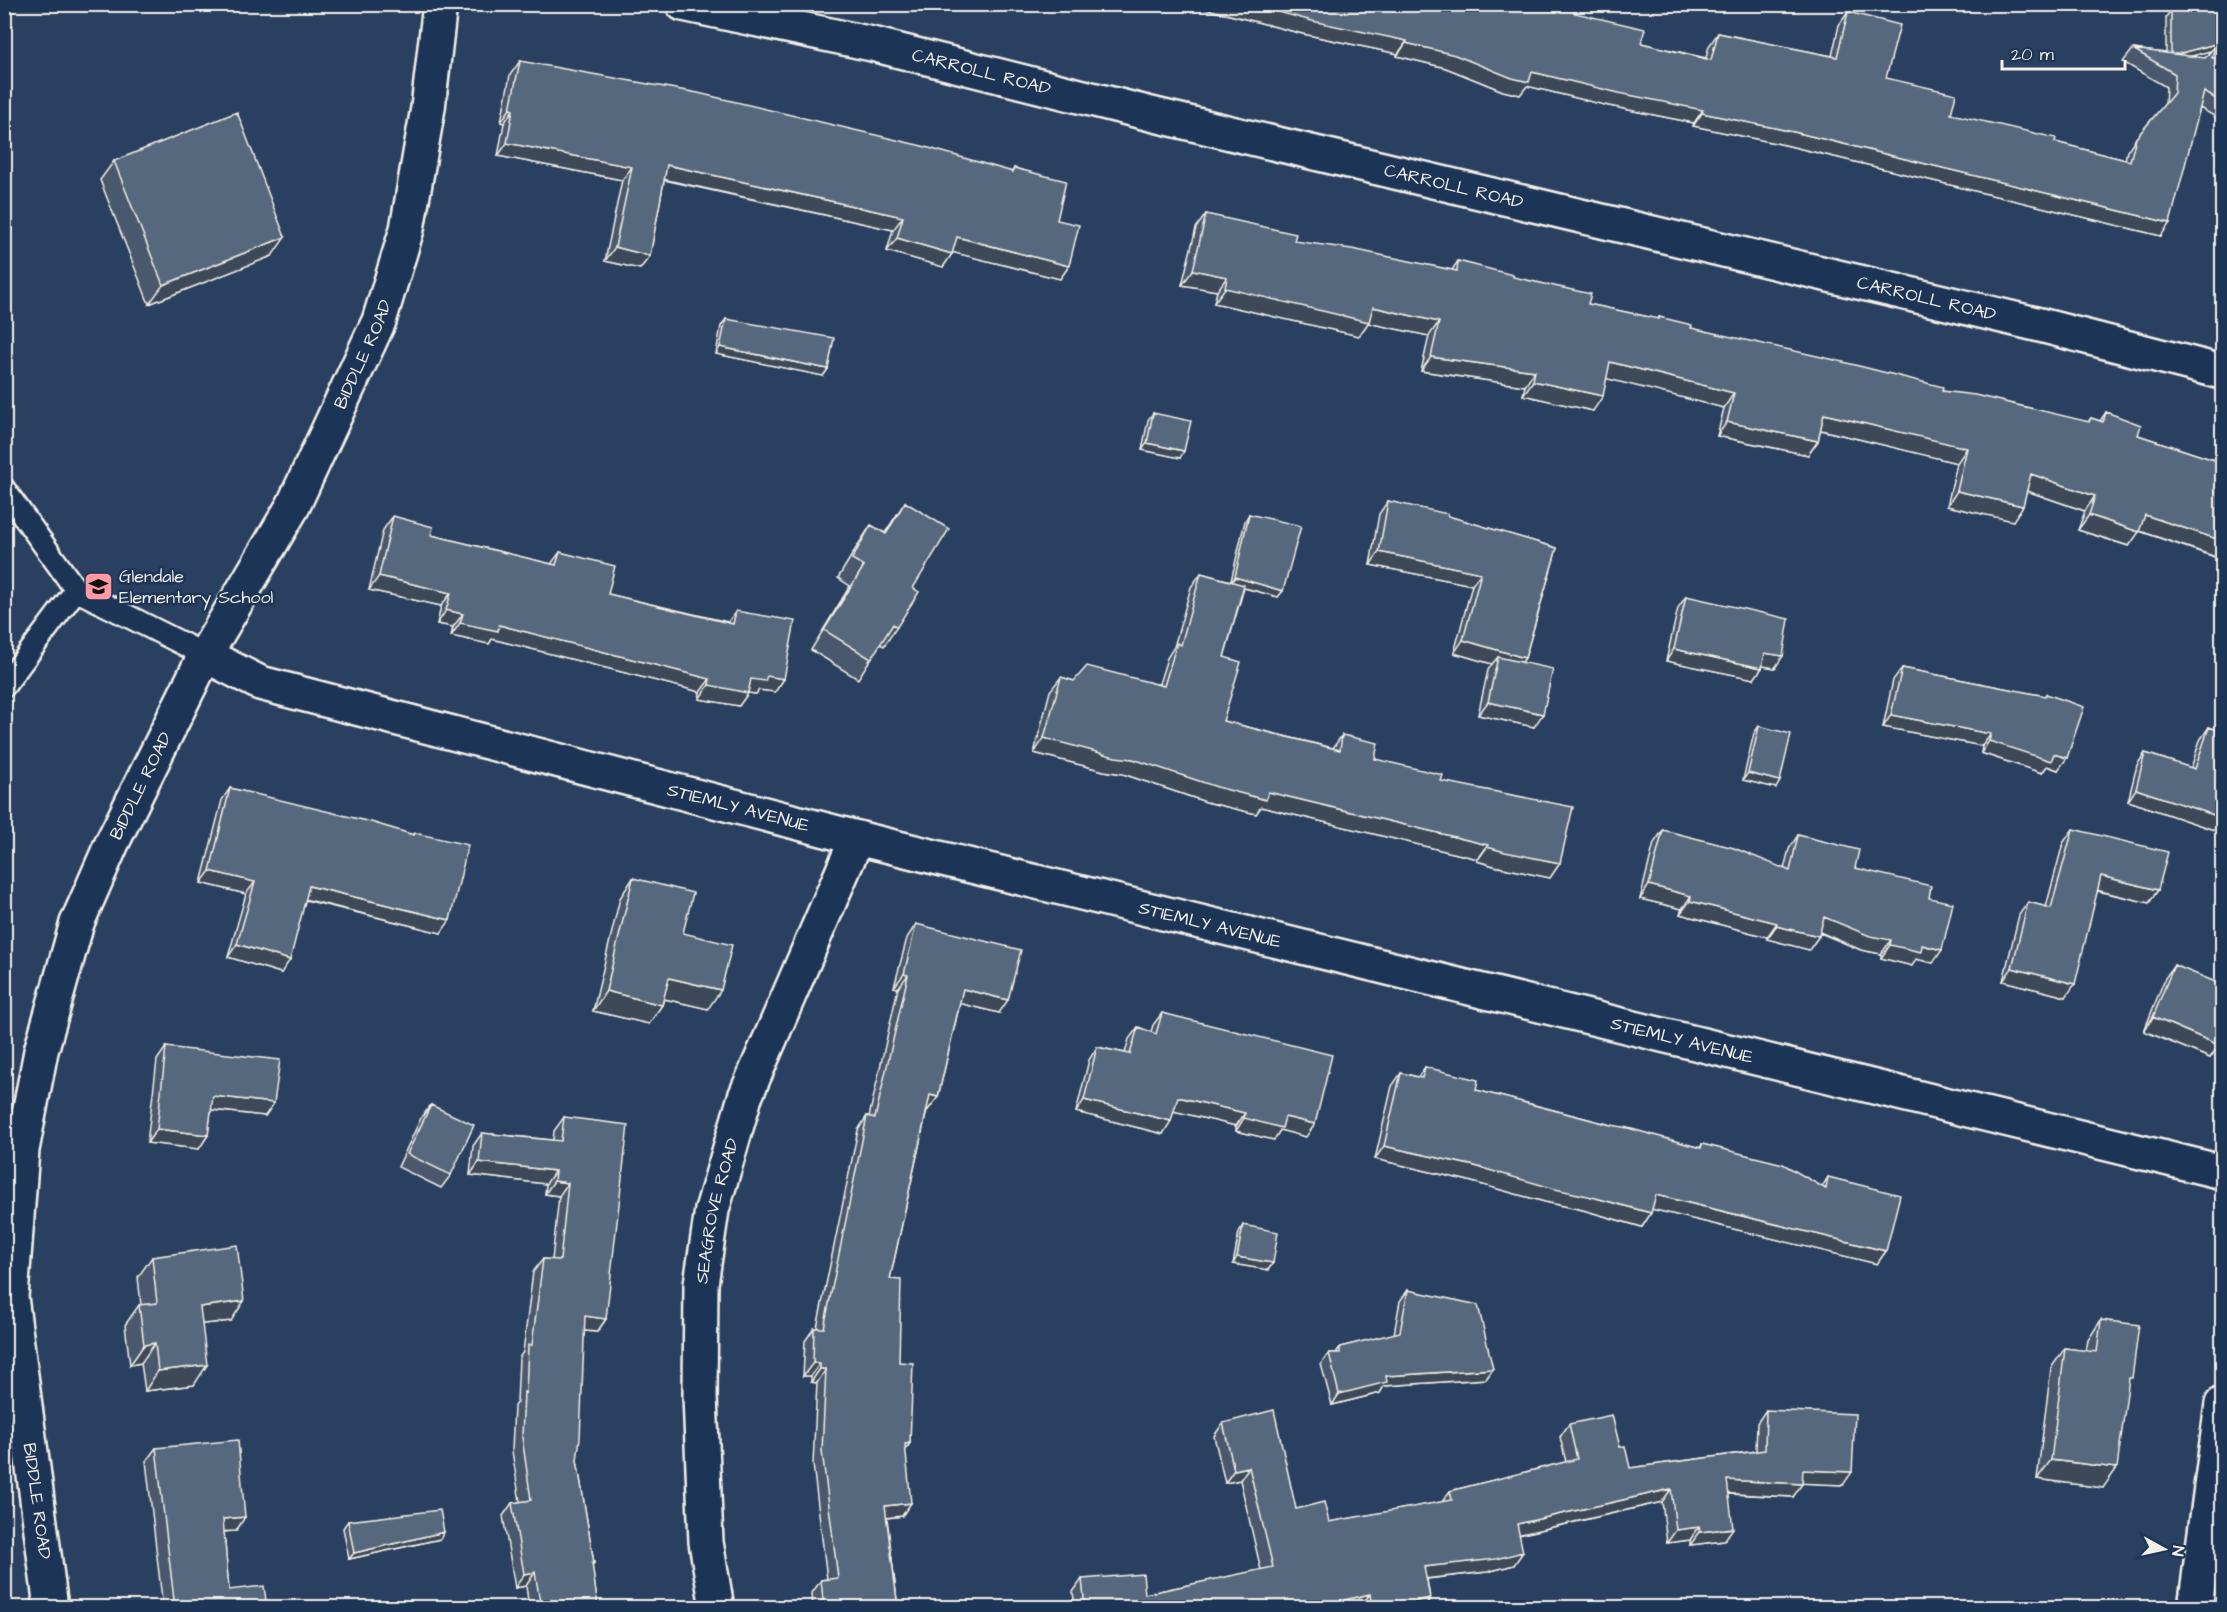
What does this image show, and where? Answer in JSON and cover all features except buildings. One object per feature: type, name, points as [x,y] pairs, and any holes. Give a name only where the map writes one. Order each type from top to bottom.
[{"type":"street","name":"BIDDLE ROAD","points":[[51,1608],[11,1298],[22,1150],[41,1051],[76,923],[112,843],[206,655],[293,506],[380,321],[407,229],[428,108],[440,4]]},
{"type":"street","name":"CARROLL ROAD","points":[[683,4],[872,44],[1155,115],[2029,322],[2223,372]]},
{"type":"street","name":"STIEMLY AVENUE","points":[[206,655],[260,683],[857,838],[2223,1172]]},
{"type":"street","name":"SEAGROVE ROAD","points":[[717,1608],[706,1542],[700,1396],[701,1284],[712,1210],[745,1097],[857,838]]},
{"type":"street","points":[[2195,1608],[2223,1404]]},
{"type":"lane","points":[[4,489],[76,590],[206,655]]},
{"type":"lane","points":[[4,686],[76,590]]},
{"type":"place","name":"Glendale Elementary School","points":[[98,586]]}]
